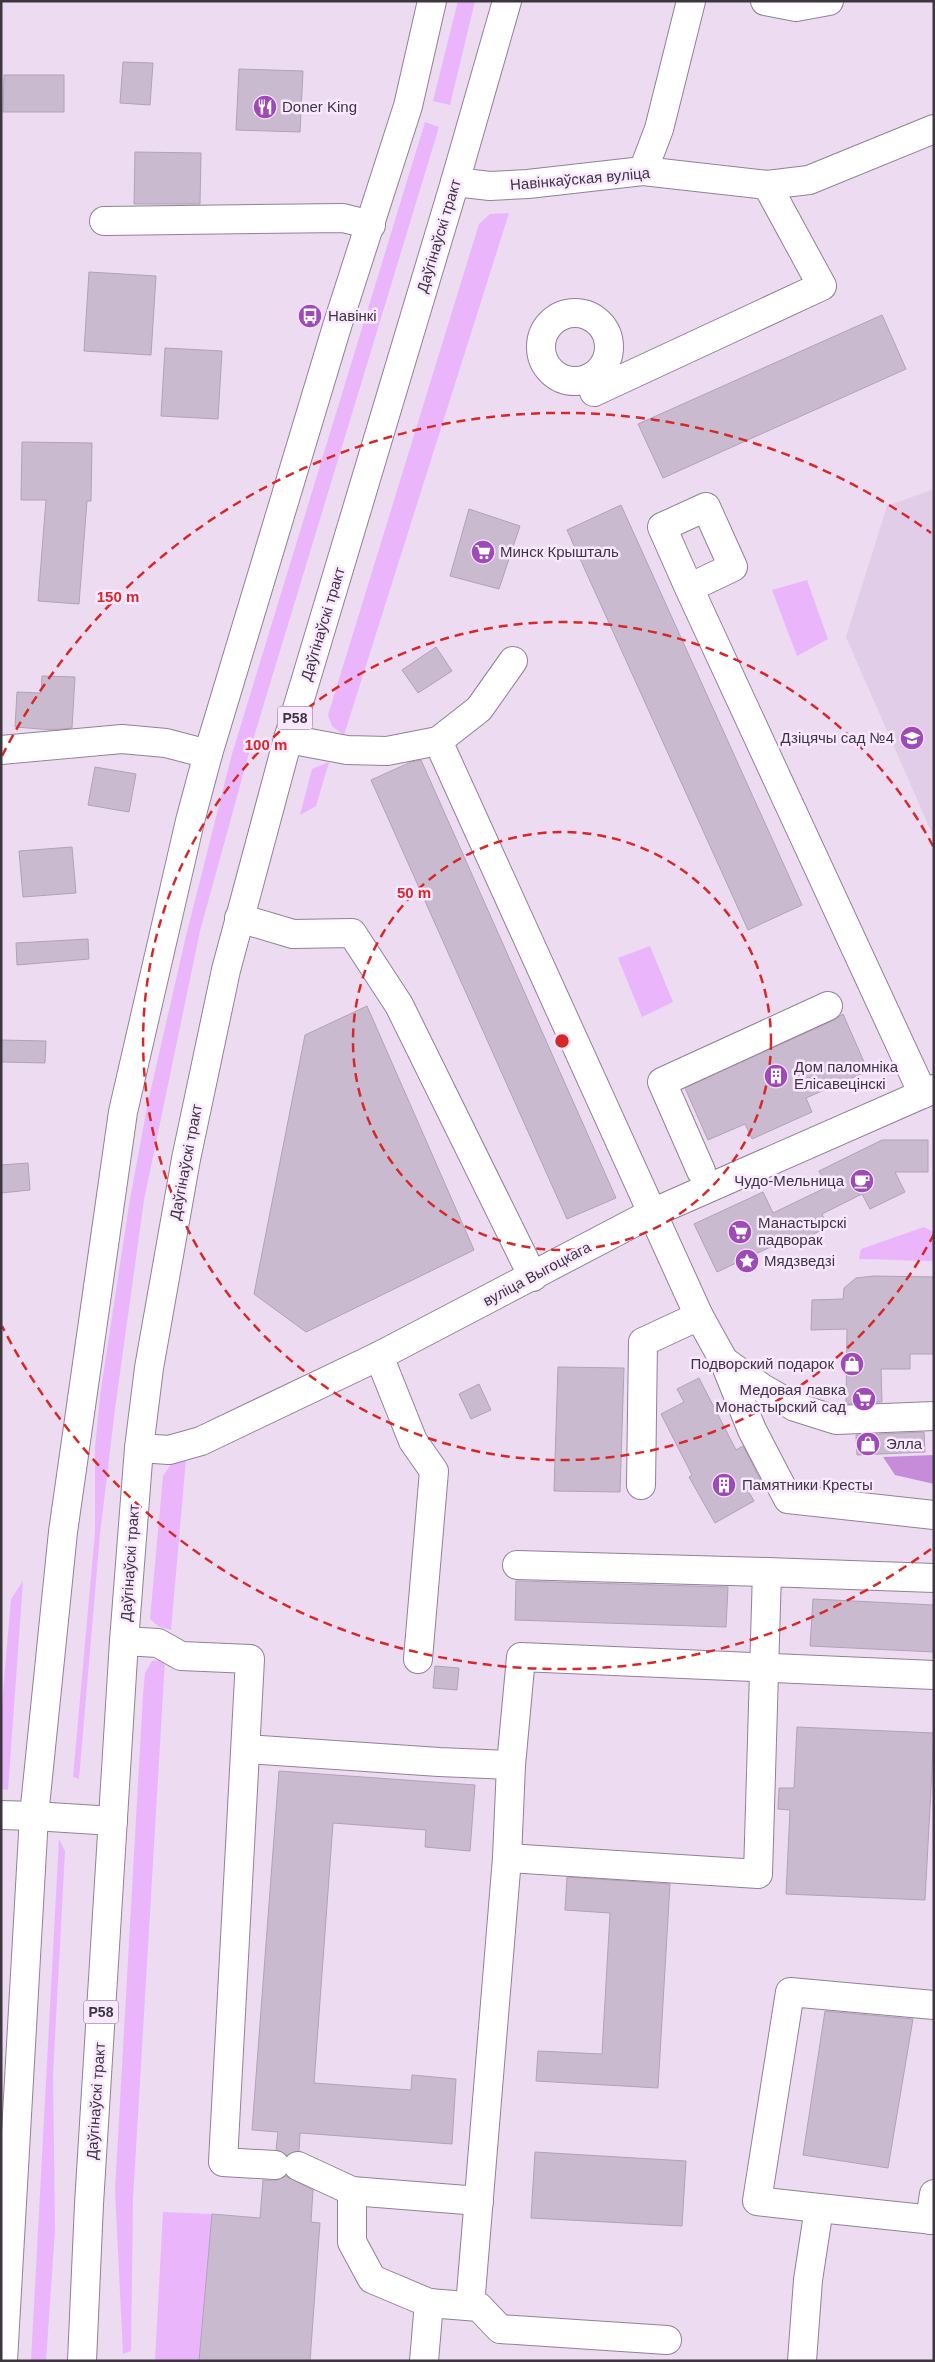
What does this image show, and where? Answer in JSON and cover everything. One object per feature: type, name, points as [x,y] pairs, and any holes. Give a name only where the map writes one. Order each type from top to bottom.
[{"type":"main road","points":[[3,2361],[34,1816],[63,1532],[123,1112],[190,821],[208,754],[338,323],[408,106],[432,1]]},
{"type":"main road","name":"Даўгінаўскі тракт","points":[[82,2361],[89,2204],[124,1641],[139,1448],[149,1368],[186,1159],[240,918],[288,740],[455,182],[507,1]]},
{"type":"main road","points":[[643,171],[659,129],[691,1]]},
{"type":"main road","points":[[765,1],[796,7],[828,1]]},
{"type":"main road","name":"Навінкаўская вуліца","points":[[455,182],[490,186],[528,184],[643,171],[767,185],[809,180],[934,129]]},
{"type":"main road","points":[[589,378],[594,392],[822,286],[767,185]]},
{"type":"main road","points":[[104,221],[343,218],[371,225]]},
{"type":"main road","points":[[689,588],[928,1091]]},
{"type":"main road","points":[[288,740],[347,750],[386,751],[438,741],[479,709],[513,661]]},
{"type":"main road","points":[[1,750],[122,740],[166,743],[208,754]]},
{"type":"main road","points":[[438,741],[652,1213],[700,1316],[724,1361],[752,1430],[788,1500],[934,1515]]},
{"type":"main road","points":[[240,918],[293,934],[352,934],[399,1005],[533,1277]]},
{"type":"main road","points":[[701,1171],[662,1082],[828,1006]]},
{"type":"main road","name":"вуліца Выгоцкага","points":[[139,1448],[169,1450],[201,1441],[379,1356],[652,1213],[928,1091]]},
{"type":"main road","points":[[642,1484],[643,1342],[700,1316]]},
{"type":"main road","points":[[379,1356],[413,1441],[434,1472],[418,1659]]},
{"type":"main road","points":[[724,1361],[762,1388],[796,1407],[836,1420],[934,1416]]},
{"type":"main road","points":[[517,1565],[934,1578]]},
{"type":"main road","points":[[507,1858],[758,1874],[767,1572]]},
{"type":"main road","points":[[124,1641],[158,1643],[181,1656],[250,1659],[223,2162],[286,2165],[352,2191],[479,2201]]},
{"type":"main road","points":[[470,2306],[507,1858],[511,1765],[521,1657],[934,1675]]},
{"type":"main road","points":[[246,1749],[511,1765]]},
{"type":"main road","points":[[1,1815],[113,1821]]},
{"type":"main road","points":[[933,2211],[818,2208],[757,2201],[790,1992],[934,2005]]},
{"type":"main road","points":[[352,2191],[352,2242],[372,2279],[429,2303],[480,2306],[500,2329],[667,2340]]},
{"type":"main road","points":[[802,2361],[808,2285],[818,2208]]},
{"type":"main road","points":[[424,2361],[429,2303]]},
{"type":"shaded area","points":[[458,1],[475,1],[450,105],[433,101]]},
{"type":"shaded area","points":[[425,122],[439,127],[249,753],[200,931],[144,1200],[100,1534],[79,1779],[73,1777],[95,1532],[95,1448],[100,1396],[129,1205],[148,1102],[186,936],[232,754]]},
{"type":"shaded area","points":[[509,213],[344,735],[332,726],[328,715],[479,224],[490,214]]},
{"type":"shaded area","name":"Дзіцячы сад №4","points":[[934,489],[934,838],[846,637],[887,506]]},
{"type":"shaded area","points":[[807,580],[828,639],[797,656],[772,590]]},
{"type":"shaded area","points":[[329,762],[316,806],[300,815],[312,769]]},
{"type":"shaded area","points":[[650,946],[673,1002],[642,1017],[618,958]]},
{"type":"shaded area","points":[[924,1227],[934,1232],[934,1261],[859,1259],[861,1249]]},
{"type":"shaded area","points":[[934,1455],[934,1484],[895,1475],[883,1457]]},
{"type":"shaded area","points":[[186,1459],[171,1630],[158,1626],[150,1619],[163,1476],[172,1463]]},
{"type":"shaded area","points":[[23,1581],[8,1790],[1,1789],[1,1716],[11,1599]]},
{"type":"shaded area","points":[[165,1660],[133,2199],[131,2351],[123,2354],[115,2190],[143,1695],[145,1673],[152,1661]]},
{"type":"shaded area","points":[[59,1839],[65,1851],[53,2075],[55,2230],[46,2361],[31,2361]]},
{"type":"shaded area","points":[[163,2212],[212,2214],[200,2361],[155,2361]]},
{"type":"building","points":[[123,62],[153,63],[150,105],[120,103]]},
{"type":"building","points":[[239,69],[303,71],[300,132],[236,130]]},
{"type":"building","points":[[4,75],[64,75],[64,112],[3,112]]},
{"type":"building","points":[[135,152],[201,153],[200,204],[134,204]]},
{"type":"building","points":[[89,272],[156,276],[151,355],[84,351]]},
{"type":"building","points":[[882,315],[906,369],[663,478],[638,424]]},
{"type":"building","points":[[165,348],[222,351],[218,419],[161,416]]},
{"type":"building","points":[[22,442],[92,443],[91,501],[87,501],[79,604],[38,601],[46,500],[21,500]]},
{"type":"building","points":[[621,505],[802,905],[748,930],[567,530]]},
{"type":"building","points":[[469,509],[520,526],[499,589],[450,576]]},
{"type":"building","points":[[436,647],[452,671],[418,693],[402,670]]},
{"type":"building","points":[[42,676],[75,677],[72,728],[53,730],[15,727],[17,692],[41,693]]},
{"type":"building","points":[[421,760],[616,1198],[567,1219],[371,780],[411,762]]},
{"type":"building","points":[[95,767],[136,774],[129,812],[88,805]]},
{"type":"building","points":[[72,847],[76,893],[23,897],[19,851]]},
{"type":"building","points":[[88,939],[89,959],[17,965],[16,943]]},
{"type":"building","points":[[367,1006],[474,1250],[306,1332],[254,1294],[305,1035]]},
{"type":"building","name":"Дом паломніка Елісавецінскі","points":[[843,1014],[868,1071],[806,1098],[812,1112],[752,1139],[745,1124],[708,1140],[685,1088],[834,1020]]},
{"type":"building","points":[[1,1040],[46,1041],[45,1063],[1,1062]]},
{"type":"building","points":[[882,1140],[928,1140],[928,1172],[895,1172],[905,1192],[870,1209],[862,1194],[822,1214],[828,1227],[795,1243],[792,1237],[717,1272],[694,1224],[763,1192],[773,1213],[827,1187],[819,1171]]},
{"type":"building","points":[[28,1163],[30,1190],[1,1193],[1,1165]]},
{"type":"building","points":[[874,1276],[934,1277],[934,1354],[910,1354],[910,1369],[881,1369],[882,1402],[846,1404],[847,1329],[811,1330],[812,1300],[843,1299],[844,1288],[856,1278]]},
{"type":"building","points":[[558,1367],[624,1368],[620,1492],[554,1491]]},
{"type":"building","points":[[699,1378],[736,1450],[743,1446],[761,1481],[747,1489],[754,1501],[715,1523],[689,1477],[692,1475],[661,1414],[684,1402],[677,1389]]},
{"type":"building","points":[[479,1384],[491,1410],[471,1419],[459,1394]]},
{"type":"building","points":[[924,1432],[925,1452],[857,1455],[856,1435]]},
{"type":"building","points":[[516,1581],[728,1587],[726,1627],[515,1620]]},
{"type":"building","points":[[813,1599],[934,1605],[934,1652],[810,1646]]},
{"type":"building","points":[[435,1666],[459,1668],[457,1690],[433,1688]]},
{"type":"building","points":[[797,1727],[934,1733],[925,1900],[786,1894],[790,1810],[778,1809],[779,1788],[794,1788]]},
{"type":"building","points":[[279,1771],[475,1785],[470,1851],[425,1847],[426,1830],[333,1823],[314,2083],[411,2090],[412,2075],[456,2079],[452,2144],[300,2133],[299,2151],[287,2156],[276,2149],[278,2132],[252,2130]]},
{"type":"building","points":[[567,1877],[670,1884],[658,2088],[536,2081],[538,2051],[602,2054],[610,1913],[565,1910]]},
{"type":"building","points":[[825,2011],[913,2019],[888,2168],[803,2155]]},
{"type":"building","points":[[535,2152],[686,2161],[682,2226],[531,2218]]},
{"type":"building","points":[[286,2176],[313,2190],[311,2222],[320,2223],[310,2361],[199,2361],[212,2214],[260,2218],[263,2180],[275,2181]]},
{"type":"place","name":"Doner King","points":[[265,107]]},
{"type":"place","name":"Навінкі","points":[[310,316]]},
{"type":"place","name":"Минск Крышталь","points":[[483,552]]},
{"type":"place","name":"Дзіцячы сад №4","points":[[912,738]]},
{"type":"place","name":"Дом паломніка Елісавецінскі","points":[[776,1076]]},
{"type":"place","name":"Чудо-Мельница","points":[[862,1181]]},
{"type":"place","name":"Манастырскі падворак","points":[[740,1232]]},
{"type":"place","name":"Мядзведзі","points":[[747,1261]]},
{"type":"place","name":"Подворский подарок","points":[[852,1364]]},
{"type":"place","name":"Медовая лавка Монастырский сад","points":[[864,1399]]},
{"type":"place","name":"Элла","points":[[868,1444]]},
{"type":"place","name":"Памятники Кресты","points":[[724,1485]]}]
